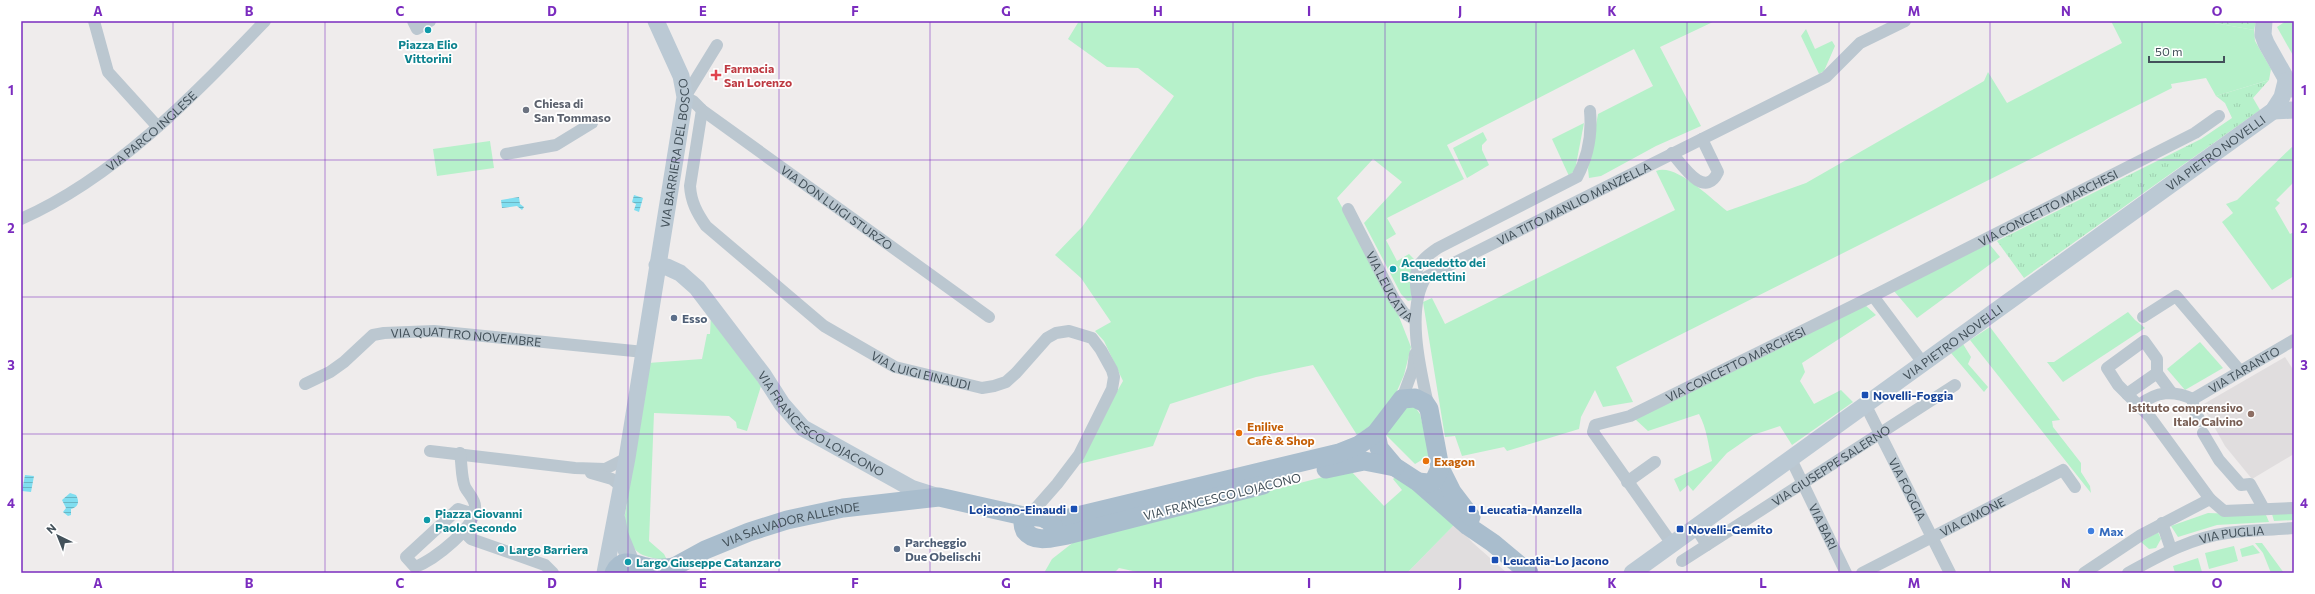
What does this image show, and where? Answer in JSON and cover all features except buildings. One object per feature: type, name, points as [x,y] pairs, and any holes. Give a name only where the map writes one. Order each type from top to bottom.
[{"type":"main road","name":"VIA BARRIERA DEL BOSCO","points":[[605,573],[611,534],[616,517],[627,458],[685,98],[681,76],[656,21]]},
{"type":"main road","points":[[2264,21],[2263,35],[2266,43],[2291,83],[2273,111]]},
{"type":"main road","points":[[2273,111],[2294,110]]},
{"type":"main road","name":"VIA PIETRO NOVELLI","points":[[1632,573],[1790,457],[2273,111]]},
{"type":"main road","points":[[661,242],[697,288]]},
{"type":"main road","name":"VIA FRANCESCO LOJACONO","points":[[657,265],[676,271],[697,288],[764,376],[782,404],[803,428],[911,488],[1026,523]]},
{"type":"main road","points":[[1493,543],[1460,504],[1440,468],[1429,409],[1425,403],[1415,398],[1402,399],[1376,434],[1379,448],[1395,466],[1418,482],[1468,526],[1493,543],[1529,573]]},
{"type":"main road","name":"VIA FRANCESCO LOJACONO","points":[[1048,529],[1069,518],[1339,454],[1359,445],[1376,434]]},
{"type":"main road","name":"VIA FRANCESCO LOJACONO","points":[[1048,529],[1067,535],[1364,461],[1395,466]]},
{"type":"main road","points":[[1418,482],[1428,483],[1434,481],[1440,468]]},
{"type":"main road","points":[[889,502],[939,497]]},
{"type":"main road","points":[[889,502],[937,505],[1026,523],[1041,516],[1048,529]]},
{"type":"main road","name":"VIA SALVADOR ALLENDE","points":[[668,570],[728,540],[782,521],[843,508],[889,502]]},
{"type":"main road","points":[[616,517],[620,535],[636,567]]},
{"type":"main road","points":[[614,573],[620,564],[668,570]]},
{"type":"street","points":[[94,21],[108,72],[157,126]]},
{"type":"street","name":"VIA PARCO INGLESE","points":[[21,219],[68,195],[91,179],[157,126],[199,90],[265,21]]},
{"type":"street","points":[[413,21],[417,29],[430,21]]},
{"type":"street","name":"VIA TITO MANLIO MANZELLA","points":[[1415,320],[1417,298],[1422,282],[1431,273],[1826,77],[1860,43],[1905,21]]},
{"type":"street","points":[[685,98],[716,45]]},
{"type":"street","name":"VIA DON LUIGI STURZO","points":[[685,98],[693,101],[702,110],[989,317]]},
{"type":"street","name":"VIA LUIGI EINAUDI","points":[[702,110],[690,186],[691,198],[696,211],[706,226],[824,326],[895,367],[982,388],[1006,382],[1047,338],[1056,333],[1069,331],[1081,333],[1092,338],[1101,350],[1112,370],[1114,377],[1112,389],[1078,455],[1026,523]]},
{"type":"street","name":"VIA TITO MANLIO MANZELLA","points":[[1429,254],[1578,176],[1586,157],[1589,141],[1591,126],[1590,111]]},
{"type":"street","name":"VIA CONCETTO MARCHESI","points":[[1628,482],[1593,432],[1595,425],[1630,416],[1874,296],[2195,133],[2219,116]]},
{"type":"street","points":[[506,154],[556,146],[592,123]]},
{"type":"street","points":[[1672,153],[1697,181],[1709,183],[1715,179],[1718,172],[1702,139]]},
{"type":"street","name":"VIA LEUCATIA","points":[[1348,209],[1394,299],[1404,313],[1415,320],[1429,409]]},
{"type":"street","points":[[1429,254],[1427,266],[1431,273]]},
{"type":"street","points":[[1417,298],[1416,271],[1419,263],[1429,254]]},
{"type":"street","points":[[1874,296],[1923,363]]},
{"type":"street","points":[[2143,317],[2176,296],[2240,371]]},
{"type":"street","name":"VIA QUATTRO NOVEMBRE","points":[[305,384],[330,372],[344,362],[373,335],[384,333],[434,331],[644,352]]},
{"type":"street","points":[[1402,399],[1413,370],[1418,341]]},
{"type":"street","name":"VIA PUGLIA","points":[[2157,373],[2158,359],[2144,341],[2107,368],[2118,385],[2139,405],[2210,499],[2224,510],[2294,508]]},
{"type":"street","name":"VIA TARANTO","points":[[2193,399],[2240,371],[2292,345]]},
{"type":"street","points":[[2127,394],[2157,373],[2171,392]]},
{"type":"street","name":"VIA GIUSEPPE SALERNO","points":[[1682,561],[1955,385]]},
{"type":"street","points":[[2139,405],[2154,396],[2171,392],[2180,393],[2193,399],[2193,407],[2201,427],[2219,460],[2240,485],[2250,484],[2264,509]]},
{"type":"street","name":"VIA FOGGIA","points":[[1865,404],[1950,573]]},
{"type":"street","points":[[430,450],[575,468],[605,469],[627,458]]},
{"type":"street","points":[[460,454],[465,486],[475,503],[474,514],[470,524],[429,562],[415,567],[406,557],[458,509],[474,514]]},
{"type":"street","name":"VIA BARI","points":[[1790,457],[1846,573]]},
{"type":"street","points":[[1655,462],[1628,482],[1672,544]]},
{"type":"street","points":[[575,468],[612,479],[621,486]]},
{"type":"street","name":"VIA CIMONE","points":[[1862,573],[2063,470],[2075,487]]},
{"type":"street","points":[[2084,573],[2162,523],[2210,499]]},
{"type":"street","points":[[2162,523],[2171,550]]},
{"type":"street","points":[[1695,527],[1707,545]]},
{"type":"street","name":"VIA PUGLIA","points":[[2128,573],[2171,550],[2227,533],[2294,528]]},
{"type":"street","points":[[463,531],[471,539],[545,565],[553,573]]},
{"type":"street","points":[[520,557],[547,573]]},
{"type":"shaded area","name":"Istituto comprensivo Italo Calvino","points":[[2285,357],[2294,371],[2294,454],[2252,479],[2225,446],[2202,405]]},
{"type":"shaded area","points":[[1455,524],[1473,543],[1507,573],[1407,573]]},
{"type":"green space","points":[[1079,21],[1715,21],[1660,47],[1701,126],[1656,146],[1601,176],[1589,178],[1588,169],[1598,114],[1653,86],[1634,49],[1447,145],[1464,179],[1387,218],[1396,234],[1386,240],[1397,261],[1409,254],[1414,259],[1411,279],[1412,300],[1408,301],[1401,294],[1364,223],[1402,182],[1373,159],[1337,198],[1392,299],[1411,347],[1404,375],[1397,391],[1374,423],[1357,435],[1313,365],[1256,377],[1170,404],[1153,446],[1075,465],[1123,381],[1104,341],[1095,331],[1111,322],[1081,278],[1055,255],[1082,227],[1174,96],[1138,68],[1107,67],[1068,39]]},
{"type":"green space","points":[[2111,21],[2203,21],[2254,30],[2255,41],[2271,69],[2269,80],[2216,96],[2206,78],[2171,84],[2172,88],[1616,367],[1633,402],[1603,407],[1595,390],[1581,417],[1579,429],[1507,451],[1504,447],[1462,456],[1455,436],[1445,437],[1423,302],[1432,298],[1445,324],[1675,210],[1656,171],[1664,170],[1673,172],[1683,177],[1727,211],[1806,183],[1984,81],[1988,72],[2007,103],[2122,43]]},
{"type":"green space","points":[[2203,21],[2256,21],[2254,30]]},
{"type":"green space","points":[[2286,21],[2294,21],[2294,57],[2277,27]]},
{"type":"green space","points":[[1806,29],[1815,49],[1832,41],[1835,46],[1824,71],[1819,74],[1801,36]]},
{"type":"green space","points":[[2269,80],[2253,98],[2260,110],[2024,278],[1997,241],[2201,139],[2232,118],[2225,103],[2216,96]]},
{"type":"green space","points":[[1584,123],[1575,170],[1569,176],[1552,139]]},
{"type":"green space","points":[[1483,132],[1487,140],[1482,145],[1482,150],[1489,165],[1467,178],[1453,148]]},
{"type":"green space","points":[[490,141],[494,168],[437,176],[433,149]]},
{"type":"green space","points":[[2292,147],[2294,149],[2294,182],[2276,200],[2280,203],[2275,208],[2290,234],[2294,232],[2294,276],[2272,290],[2222,222],[2233,213],[2226,204],[2237,200]]},
{"type":"green space","points":[[1986,240],[2000,257],[1917,318],[1894,291]]},
{"type":"green space","points":[[1864,304],[1876,315],[1802,363],[1805,372],[1800,381],[1814,404],[1841,390],[1853,402],[1792,445],[1780,426],[1753,435],[1727,453],[1693,491],[1688,485],[1680,492],[1674,479],[1712,461],[1706,431],[1699,414],[1648,431],[1635,419]]},
{"type":"green space","points":[[2128,312],[2145,328],[2063,382],[2047,362],[2054,362]]},
{"type":"green space","points":[[711,314],[761,386],[747,431],[737,428],[736,422],[729,416],[654,413],[649,541],[664,554],[667,560],[656,559],[634,549],[628,536],[625,515],[648,363],[702,359],[707,334],[710,334]]},
{"type":"green space","points":[[1990,327],[2060,420],[2052,421],[2053,427],[2081,463],[2081,472],[2090,486],[2091,493],[1970,340]]},
{"type":"green space","points":[[2200,342],[2223,368],[2185,390],[2167,369]]},
{"type":"green space","points":[[1963,344],[1971,357],[1968,364],[1988,387],[1984,392],[1951,353]]},
{"type":"green space","points":[[1405,407],[1415,407],[1420,414],[1430,455],[1415,464],[1386,435]]},
{"type":"green space","points":[[1350,470],[1384,506],[1402,490],[1393,479],[1396,476],[1455,524],[1407,573],[1142,573],[1119,568],[1114,573],[1044,573],[1052,559],[1075,541]]},
{"type":"green space","points":[[2294,511],[2294,520],[2274,521],[2272,514]]},
{"type":"green space","points":[[2208,513],[2266,515],[2269,522],[2217,525],[2178,537],[2171,526]]},
{"type":"green space","points":[[2158,532],[2161,539],[2156,548],[2149,549],[2141,542]]},
{"type":"green space","points":[[2255,543],[2262,543],[2284,573],[2271,573],[2263,553]]},
{"type":"green space","points":[[2253,545],[2260,553],[2242,557],[2240,549]]},
{"type":"green space","points":[[2234,546],[2238,561],[2209,569],[2205,553]]},
{"type":"green space","points":[[2198,558],[2202,572],[2175,573],[2173,566]]},
{"type":"water","points":[[634,195],[643,198],[639,212],[634,210],[636,204],[632,202]]},
{"type":"water","points":[[519,197],[520,204],[524,207],[522,210],[517,206],[502,208],[501,200]]},
{"type":"water","points":[[25,475],[34,476],[31,492],[22,491]]},
{"type":"water","points":[[70,493],[76,495],[78,504],[71,509],[71,515],[68,516],[63,512],[66,508],[62,500]]},
{"type":"place","name":"Piazza Elio Vittorini","points":[[428,30]]},
{"type":"place","name":"Farmacia San Lorenzo","points":[[716,75]]},
{"type":"place","name":"Chiesa di San Tommaso","points":[[526,110]]},
{"type":"place","name":"Acquedotto dei Benedettini","points":[[1393,269]]},
{"type":"place","name":"Esso","points":[[674,318]]},
{"type":"place","name":"Novelli-Foggia","points":[[1865,395]]},
{"type":"place","name":"Istituto comprensivo Italo Calvino","points":[[2251,414]]},
{"type":"place","name":"Enilive Cafè & Shop","points":[[1239,433]]},
{"type":"place","name":"Exagon","points":[[1426,461]]},
{"type":"place","name":"Lojacono-Einaudi","points":[[1074,509]]},
{"type":"place","name":"Leucatia-Manzella","points":[[1472,509]]},
{"type":"place","name":"Piazza Giovanni Paolo Secondo","points":[[427,520]]},
{"type":"place","name":"Novelli-Gemito","points":[[1680,529]]},
{"type":"place","name":"Max","points":[[2091,531]]},
{"type":"place","name":"Largo Barriera","points":[[501,549]]},
{"type":"place","name":"Parcheggio Due Obelischi","points":[[897,549]]},
{"type":"place","name":"Leucatia-Lo Jacono","points":[[1495,560]]},
{"type":"place","name":"Largo Giuseppe Catanzaro","points":[[628,562]]}]
